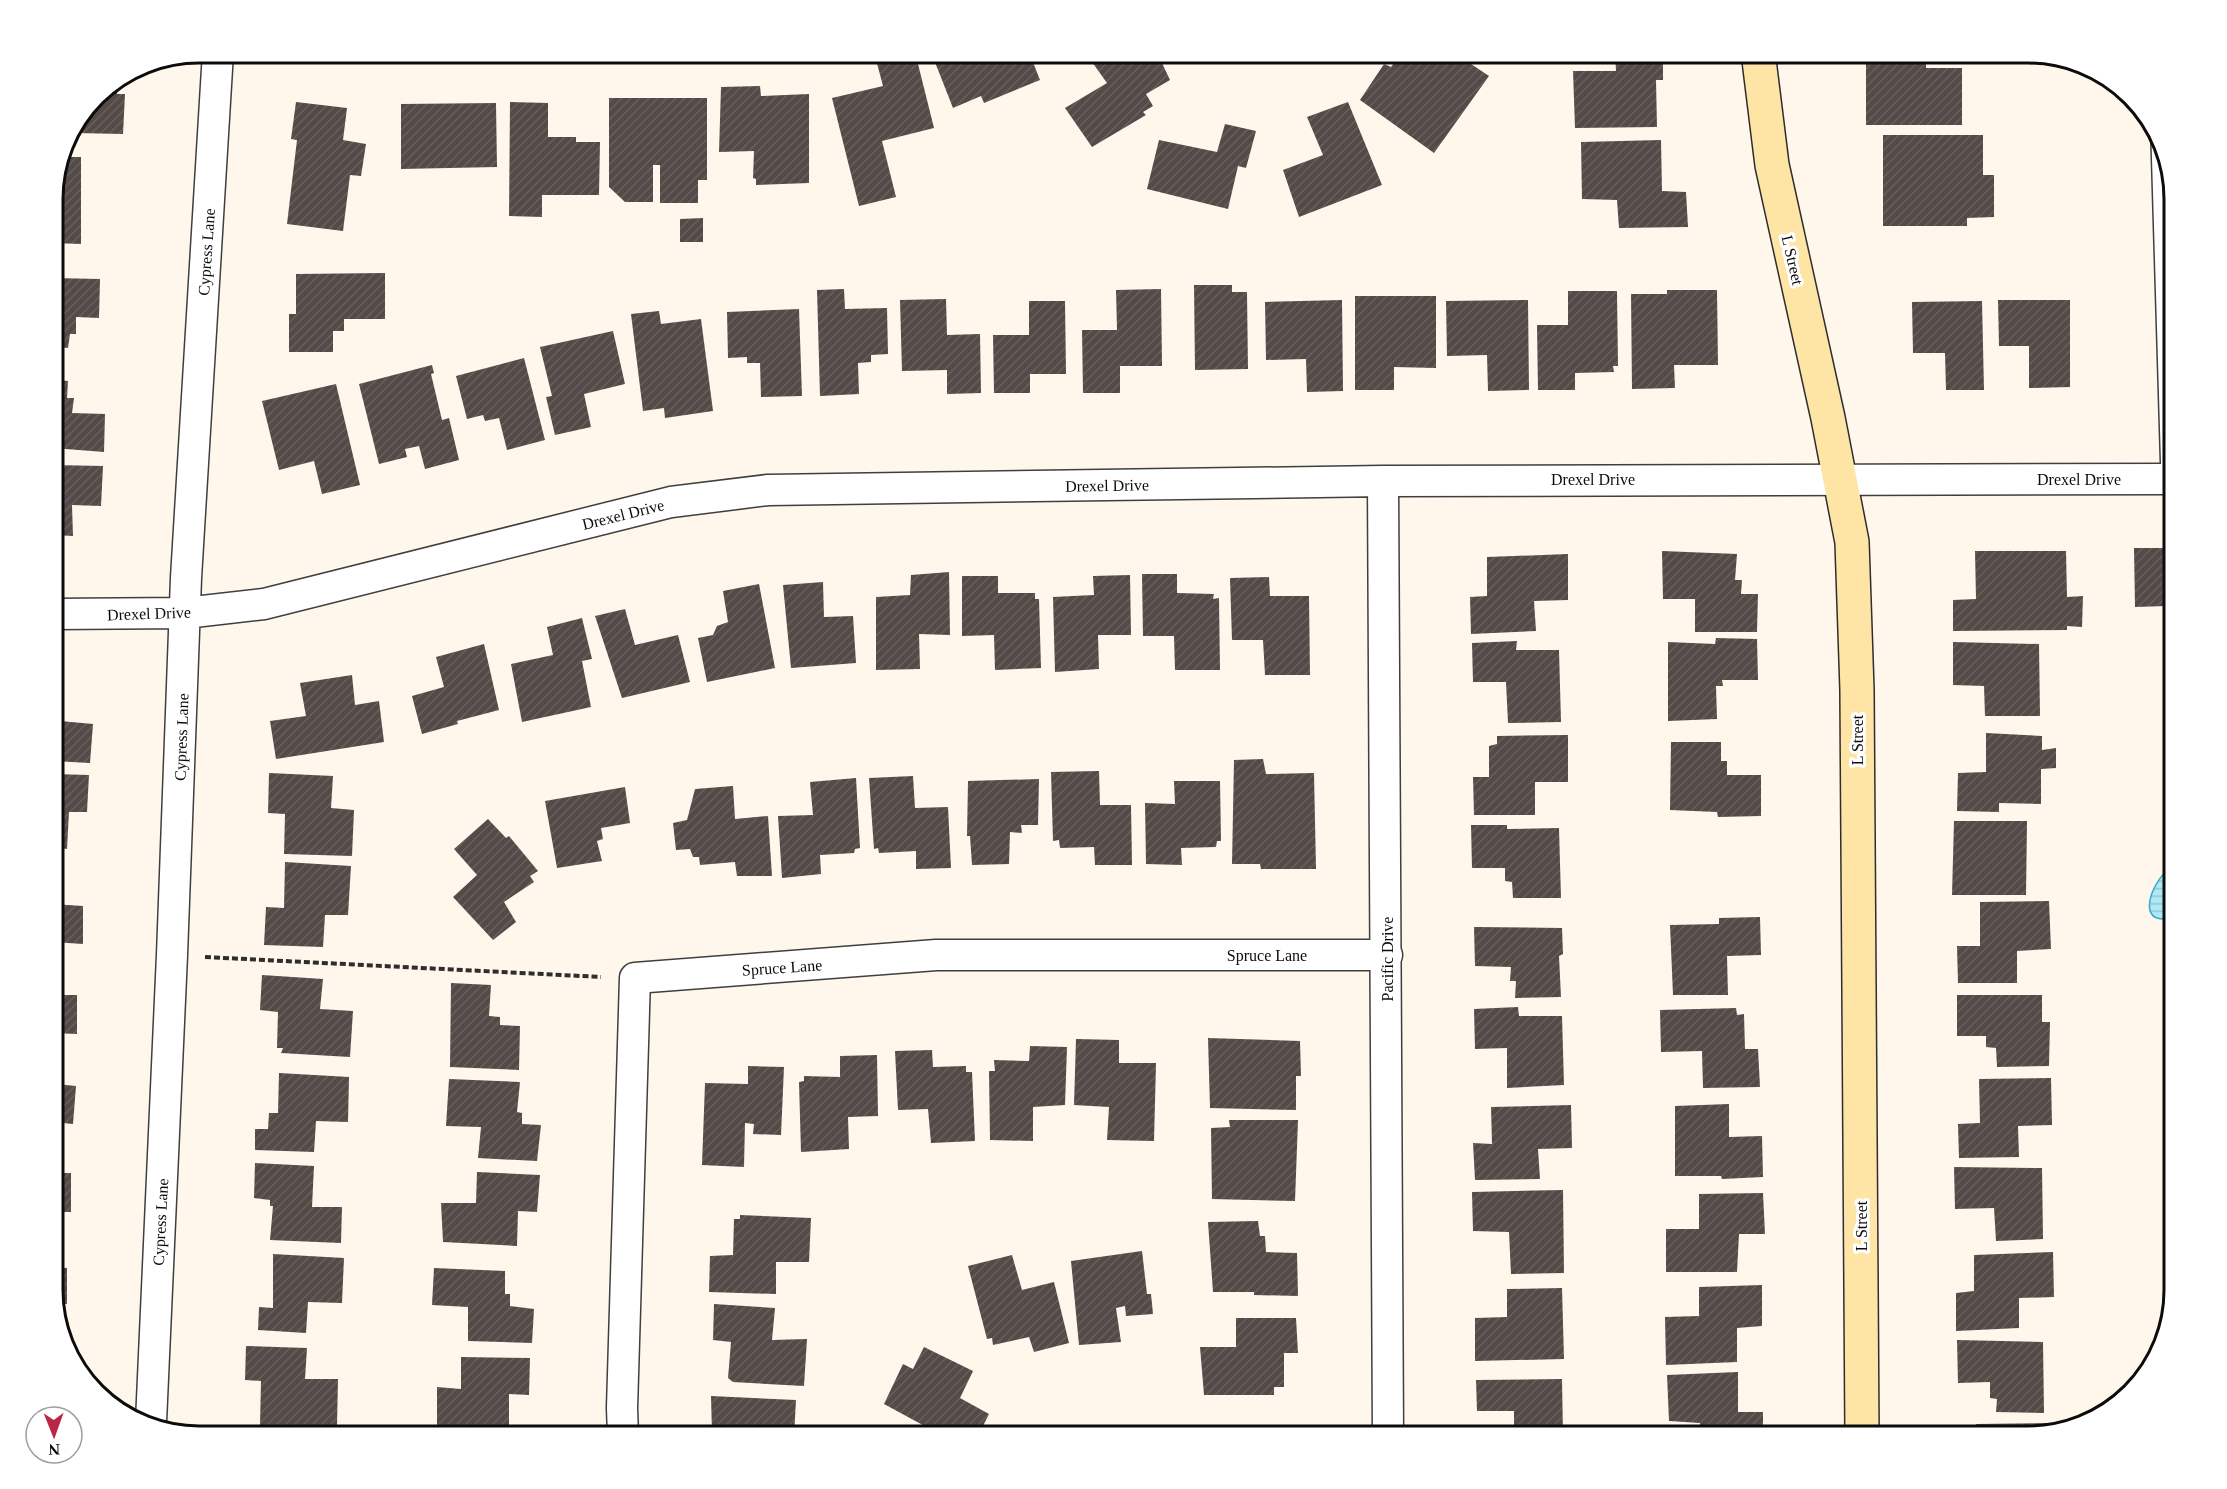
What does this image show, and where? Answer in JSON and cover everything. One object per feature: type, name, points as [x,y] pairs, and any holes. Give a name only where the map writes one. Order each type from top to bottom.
[{"type":"street","name":"Cypress Lane","points":[[151,1417],[185,613],[218,63]]},
{"type":"street","name":"L Street","points":[[1759,63],[1772,165],[1828,418],[1852,542],[1857,690],[1862,1426]]},
{"type":"street","name":"Drexel Drive","points":[[63,614],[185,613],[264,604],[671,502],[768,490],[1732,478],[2164,479]]},
{"type":"street","name":"Pacific Drive","points":[[1383,481],[1388,1426]]},
{"type":"street","name":"Spruce Lane","points":[[635,978],[936,955],[1387,955]]},
{"type":"street","points":[[623,1426],[635,978]]},
{"type":"lane","points":[[2161,172],[2164,228]]},
{"type":"path","points":[[172,955],[572,977],[635,978]]},
{"type":"water","points":[[2163,874],[2164,919],[2160,919],[2153,915],[2150,901],[2157,882]]},
{"type":"building","points":[[877,63],[918,63],[934,128],[882,141],[896,197],[859,206],[832,98],[883,86]]},
{"type":"building","points":[[935,63],[1033,63],[1040,80],[984,103],[981,96],[953,108]]},
{"type":"building","points":[[1093,63],[1162,63],[1170,80],[1146,94],[1153,106],[1143,112],[1146,115],[1092,147],[1065,108],[1107,83]]},
{"type":"building","points":[[1394,63],[1470,63],[1489,76],[1434,153],[1360,100],[1384,64],[1391,67]]},
{"type":"building","points":[[1616,63],[1663,63],[1663,80],[1656,80],[1657,127],[1575,128],[1573,71],[1616,71]]},
{"type":"building","points":[[1866,63],[1926,63],[1926,68],[1962,68],[1962,125],[1866,125]]},
{"type":"building","points":[[760,86],[761,96],[809,94],[809,183],[756,185],[756,179],[753,178],[754,151],[719,152],[721,87]]},
{"type":"building","points":[[117,90],[117,94],[125,94],[123,134],[81,133],[97,109]]},
{"type":"building","points":[[609,98],[707,98],[707,180],[698,180],[698,203],[660,203],[660,165],[653,165],[653,202],[625,202],[609,187]]},
{"type":"building","points":[[296,102],[347,108],[343,140],[366,144],[361,176],[350,175],[343,231],[287,224],[297,140],[291,139]]},
{"type":"building","points":[[510,102],[548,103],[548,137],[576,137],[576,142],[600,142],[599,195],[542,195],[542,217],[509,216]]},
{"type":"building","points":[[1348,102],[1382,185],[1299,217],[1283,170],[1323,155],[1307,117]]},
{"type":"building","points":[[496,103],[497,167],[401,169],[401,104]]},
{"type":"building","points":[[1225,124],[1256,131],[1246,168],[1238,166],[1228,209],[1147,189],[1159,140],[1217,152]]},
{"type":"building","points":[[1883,135],[1983,135],[1983,175],[1994,175],[1994,217],[1967,218],[1967,226],[1883,226]]},
{"type":"building","points":[[1661,140],[1662,191],[1686,192],[1688,227],[1619,228],[1617,200],[1582,199],[1581,142]]},
{"type":"building","points":[[70,157],[81,157],[81,244],[63,243],[63,190]]},
{"type":"building","points":[[703,218],[703,242],[680,242],[680,219]]},
{"type":"building","points":[[385,273],[385,319],[344,319],[344,331],[333,331],[333,352],[289,352],[289,314],[296,314],[296,274]]},
{"type":"building","points":[[63,278],[100,279],[99,318],[76,317],[76,334],[70,334],[68,348],[63,348]]},
{"type":"building","points":[[1194,285],[1232,285],[1232,292],[1247,292],[1248,369],[1195,370]]},
{"type":"building","points":[[844,289],[845,309],[887,308],[888,354],[871,355],[871,362],[858,363],[859,394],[820,396],[817,290]]},
{"type":"building","points":[[1161,289],[1162,366],[1120,366],[1120,393],[1083,393],[1082,330],[1117,330],[1116,290]]},
{"type":"building","points":[[1667,290],[1717,290],[1718,365],[1674,365],[1675,388],[1632,389],[1631,294],[1667,294]]},
{"type":"building","points":[[1568,291],[1617,291],[1618,366],[1613,366],[1614,372],[1575,373],[1575,390],[1538,390],[1537,325],[1568,325]]},
{"type":"building","points":[[1355,296],[1436,296],[1436,368],[1394,367],[1394,390],[1355,390]]},
{"type":"building","points":[[946,299],[947,335],[980,334],[981,393],[947,394],[947,370],[902,371],[900,300]]},
{"type":"building","points":[[1342,300],[1343,391],[1307,392],[1306,359],[1266,360],[1265,302]]},
{"type":"building","points":[[1528,300],[1529,390],[1488,391],[1487,355],[1447,356],[1446,301]]},
{"type":"building","points":[[1998,300],[2070,300],[2070,387],[2029,388],[2029,346],[1999,346]]},
{"type":"building","points":[[1029,301],[1065,301],[1066,374],[1030,374],[1030,393],[994,393],[993,335],[1029,335]]},
{"type":"building","points":[[1982,301],[1984,390],[1946,390],[1945,353],[1913,353],[1912,302]]},
{"type":"building","points":[[799,309],[802,396],[761,397],[760,363],[747,363],[747,357],[728,358],[727,312]]},
{"type":"building","points":[[659,311],[661,324],[701,319],[713,411],[665,418],[664,408],[643,411],[631,314]]},
{"type":"building","points":[[613,331],[625,384],[584,394],[591,427],[555,435],[546,397],[552,396],[540,347]]},
{"type":"building","points":[[524,358],[545,440],[507,450],[499,418],[485,421],[483,415],[467,419],[456,376]]},
{"type":"building","points":[[432,365],[434,373],[431,374],[442,420],[449,418],[459,460],[425,469],[419,446],[405,449],[407,457],[379,464],[359,384]]},
{"type":"building","points":[[63,381],[68,381],[67,398],[74,398],[72,413],[105,414],[104,452],[63,449]]},
{"type":"building","points":[[336,384],[360,485],[322,494],[314,461],[279,470],[262,401]]},
{"type":"building","points":[[63,465],[103,466],[101,506],[72,505],[73,536],[63,536]]},
{"type":"building","points":[[2134,548],[2164,548],[2164,606],[2135,607]]},
{"type":"building","points":[[1662,551],[1737,554],[1735,580],[1742,580],[1741,594],[1758,594],[1757,632],[1695,632],[1695,599],[1663,599]]},
{"type":"building","points":[[1975,551],[2066,551],[2067,597],[2083,596],[2082,627],[2067,626],[2067,630],[1953,631],[1953,600],[1976,599]]},
{"type":"building","points":[[1568,554],[1568,600],[1534,601],[1536,631],[1471,634],[1470,597],[1487,596],[1487,557]]},
{"type":"building","points":[[949,572],[950,635],[919,634],[920,669],[876,670],[876,597],[910,595],[911,575]]},
{"type":"building","points":[[1142,574],[1177,574],[1177,593],[1214,594],[1213,599],[1219,598],[1220,670],[1175,670],[1174,636],[1143,636]]},
{"type":"building","points":[[1130,575],[1131,635],[1098,635],[1099,669],[1055,672],[1053,597],[1094,595],[1093,576]]},
{"type":"building","points":[[962,576],[998,576],[998,593],[1035,593],[1035,599],[1039,599],[1041,668],[995,670],[994,635],[962,636]]},
{"type":"building","points":[[1269,577],[1270,596],[1309,596],[1310,675],[1265,675],[1263,640],[1232,640],[1230,578]]},
{"type":"building","points":[[823,582],[824,617],[853,616],[856,663],[791,668],[783,585]]},
{"type":"building","points":[[759,584],[775,668],[707,682],[698,638],[713,635],[717,626],[728,622],[723,591]]},
{"type":"building","points":[[625,609],[635,645],[678,635],[690,682],[622,698],[595,616]]},
{"type":"building","points":[[582,618],[592,659],[582,661],[591,707],[522,722],[511,664],[553,655],[547,627]]},
{"type":"building","points":[[1716,638],[1757,639],[1758,680],[1722,680],[1723,686],[1716,686],[1717,719],[1668,721],[1668,642],[1715,644]]},
{"type":"building","points":[[1517,641],[1516,650],[1559,650],[1561,722],[1508,723],[1506,682],[1473,682],[1472,643]]},
{"type":"building","points":[[1953,642],[2039,644],[2040,716],[1985,716],[1984,686],[1953,685]]},
{"type":"building","points":[[484,644],[499,710],[457,721],[458,724],[422,734],[412,696],[444,687],[436,657]]},
{"type":"building","points":[[352,675],[355,705],[379,701],[384,742],[276,759],[270,721],[306,716],[300,683]]},
{"type":"building","points":[[63,721],[93,724],[90,763],[63,762]]},
{"type":"building","points":[[1986,733],[2042,736],[2042,750],[2056,748],[2056,768],[2041,769],[2041,804],[1999,803],[1999,812],[1957,811],[1958,773],[1986,772]]},
{"type":"building","points":[[1568,735],[1568,782],[1535,782],[1535,815],[1474,815],[1473,777],[1489,777],[1489,746],[1497,744],[1497,736]]},
{"type":"building","points":[[1671,742],[1721,742],[1721,761],[1727,761],[1727,775],[1761,775],[1761,816],[1718,817],[1717,812],[1670,810]]},
{"type":"building","points":[[1263,759],[1266,774],[1314,773],[1316,869],[1261,869],[1260,864],[1232,864],[1234,760]]},
{"type":"building","points":[[1099,771],[1100,805],[1131,805],[1132,865],[1095,865],[1094,847],[1060,848],[1059,840],[1053,841],[1051,772]]},
{"type":"building","points":[[269,773],[333,776],[331,808],[354,810],[352,856],[284,854],[285,814],[268,813]]},
{"type":"building","points":[[63,774],[89,775],[87,812],[69,812],[67,849],[63,848]]},
{"type":"building","points":[[913,776],[915,808],[948,807],[951,868],[916,869],[916,851],[879,853],[878,848],[874,849],[869,778]]},
{"type":"building","points":[[856,778],[860,848],[855,849],[854,853],[820,855],[821,874],[782,878],[778,816],[813,815],[810,782]]},
{"type":"building","points":[[1039,779],[1038,825],[1021,825],[1022,833],[1010,832],[1009,864],[972,865],[970,836],[967,836],[968,781]]},
{"type":"building","points":[[1174,781],[1220,781],[1221,841],[1217,841],[1216,847],[1181,848],[1182,865],[1146,864],[1145,803],[1175,804]]},
{"type":"building","points":[[733,786],[735,819],[768,816],[772,876],[737,876],[735,862],[700,865],[699,857],[693,857],[690,849],[676,850],[673,823],[687,820],[695,789]]},
{"type":"building","points":[[625,787],[630,823],[601,828],[603,839],[597,841],[602,861],[557,868],[545,801]]},
{"type":"building","points":[[488,819],[506,838],[509,836],[538,871],[530,876],[534,882],[504,902],[516,922],[493,940],[453,897],[477,875],[454,849]]},
{"type":"building","points":[[1954,821],[2027,821],[2026,895],[1952,895]]},
{"type":"building","points":[[1471,825],[1507,825],[1507,829],[1559,828],[1561,898],[1513,898],[1512,882],[1505,881],[1505,868],[1472,868]]},
{"type":"building","points":[[285,862],[351,866],[348,915],[325,915],[323,947],[264,945],[266,907],[284,908]]},
{"type":"building","points":[[2049,901],[2051,949],[2017,951],[2017,983],[1958,983],[1957,946],[1980,946],[1980,902]]},
{"type":"building","points":[[63,905],[83,906],[83,944],[63,943]]},
{"type":"building","points":[[1760,917],[1761,955],[1727,956],[1728,995],[1673,995],[1670,925],[1719,924],[1719,918]]},
{"type":"building","points":[[1474,927],[1562,928],[1563,954],[1559,956],[1561,997],[1515,998],[1516,981],[1510,981],[1511,967],[1475,966]]},
{"type":"building","points":[[262,975],[323,979],[320,1009],[353,1011],[350,1057],[281,1053],[283,1048],[277,1048],[278,1012],[260,1010]]},
{"type":"building","points":[[451,983],[491,985],[489,1016],[500,1017],[500,1025],[520,1026],[519,1070],[450,1067]]},
{"type":"building","points":[[63,995],[77,995],[77,1034],[63,1033]]},
{"type":"building","points":[[1957,995],[2042,995],[2042,1022],[2050,1022],[2049,1066],[1997,1067],[1996,1048],[1986,1047],[1986,1036],[1957,1036]]},
{"type":"building","points":[[1518,1007],[1519,1016],[1562,1016],[1564,1085],[1507,1088],[1507,1048],[1475,1049],[1474,1009]]},
{"type":"building","points":[[1736,1008],[1737,1015],[1744,1014],[1745,1049],[1758,1049],[1760,1087],[1703,1088],[1702,1051],[1661,1052],[1660,1010]]},
{"type":"building","points":[[1208,1038],[1300,1041],[1301,1076],[1296,1076],[1296,1110],[1210,1108]]},
{"type":"building","points":[[1076,1039],[1119,1040],[1119,1063],[1156,1063],[1154,1141],[1107,1140],[1109,1107],[1074,1105]]},
{"type":"building","points":[[1030,1046],[1067,1047],[1065,1105],[1033,1107],[1033,1141],[990,1140],[989,1071],[995,1071],[994,1060],[1029,1061]]},
{"type":"building","points":[[932,1050],[933,1067],[966,1066],[966,1072],[972,1072],[975,1141],[931,1143],[928,1109],[898,1110],[895,1051]]},
{"type":"building","points":[[877,1055],[878,1116],[848,1117],[849,1149],[801,1152],[799,1082],[804,1081],[804,1076],[840,1077],[840,1056]]},
{"type":"building","points":[[748,1066],[784,1067],[781,1135],[753,1134],[754,1124],[745,1123],[744,1167],[702,1165],[705,1083],[748,1084]]},
{"type":"building","points":[[279,1073],[349,1077],[348,1122],[316,1121],[314,1152],[255,1150],[255,1129],[268,1129],[269,1113],[278,1113]]},
{"type":"building","points":[[2051,1078],[2052,1125],[2018,1126],[2019,1157],[1959,1158],[1958,1124],[1980,1123],[1979,1079]]},
{"type":"building","points":[[449,1079],[520,1082],[517,1112],[522,1113],[522,1124],[541,1125],[537,1161],[478,1158],[481,1127],[446,1126]]},
{"type":"building","points":[[63,1085],[76,1086],[73,1124],[63,1123]]},
{"type":"building","points":[[1729,1104],[1729,1137],[1762,1136],[1763,1177],[1722,1179],[1721,1176],[1675,1176],[1675,1106]]},
{"type":"building","points":[[1571,1105],[1572,1148],[1538,1149],[1540,1179],[1475,1180],[1473,1143],[1492,1144],[1491,1107]]},
{"type":"building","points":[[1229,1120],[1298,1120],[1295,1201],[1212,1199],[1211,1128],[1230,1127]]},
{"type":"building","points":[[255,1163],[314,1166],[312,1207],[342,1207],[341,1243],[270,1240],[273,1206],[270,1206],[270,1200],[254,1198]]},
{"type":"building","points":[[1954,1167],[2042,1168],[2043,1239],[1996,1241],[1994,1208],[1955,1209]]},
{"type":"building","points":[[477,1172],[540,1175],[537,1212],[518,1211],[517,1246],[443,1242],[441,1203],[476,1203]]},
{"type":"building","points":[[63,1173],[71,1173],[71,1212],[63,1212]]},
{"type":"building","points":[[1563,1190],[1564,1273],[1511,1274],[1509,1232],[1473,1231],[1472,1192]]},
{"type":"building","points":[[1763,1193],[1765,1234],[1739,1234],[1737,1272],[1666,1272],[1666,1229],[1699,1229],[1699,1194]]},
{"type":"building","points":[[740,1215],[811,1218],[809,1262],[776,1262],[776,1294],[709,1292],[710,1256],[733,1255],[734,1219],[740,1219]]},
{"type":"building","points":[[1258,1221],[1260,1236],[1265,1236],[1266,1252],[1297,1253],[1298,1296],[1254,1295],[1254,1292],[1213,1292],[1208,1222]]},
{"type":"building","points":[[1142,1251],[1147,1294],[1151,1294],[1153,1314],[1126,1316],[1125,1306],[1116,1308],[1121,1342],[1079,1345],[1071,1261]]},
{"type":"building","points":[[2053,1252],[2054,1297],[2019,1298],[2019,1328],[1956,1331],[1956,1293],[1974,1291],[1974,1255]]},
{"type":"building","points":[[273,1254],[344,1258],[342,1303],[308,1302],[306,1333],[258,1330],[259,1307],[273,1308]]},
{"type":"building","points":[[1012,1255],[1022,1290],[1054,1282],[1069,1343],[1034,1352],[1029,1337],[993,1345],[992,1338],[987,1339],[968,1266]]},
{"type":"building","points":[[63,1268],[67,1268],[67,1304],[64,1304],[63,1299]]},
{"type":"building","points":[[434,1268],[505,1271],[505,1294],[510,1294],[510,1306],[534,1309],[532,1343],[468,1341],[468,1307],[432,1305]]},
{"type":"building","points":[[1762,1285],[1762,1326],[1737,1328],[1737,1362],[1666,1365],[1665,1317],[1699,1316],[1699,1287]]},
{"type":"building","points":[[1562,1288],[1564,1359],[1475,1361],[1475,1318],[1507,1317],[1507,1289]]},
{"type":"building","points":[[714,1304],[775,1308],[772,1340],[807,1339],[804,1386],[733,1382],[728,1378],[731,1342],[713,1340]]},
{"type":"building","points":[[1236,1318],[1296,1318],[1298,1353],[1284,1353],[1284,1387],[1274,1387],[1274,1395],[1204,1395],[1200,1347],[1236,1347]]},
{"type":"building","points":[[1957,1340],[2043,1342],[2044,1413],[1996,1412],[1997,1399],[1990,1398],[1990,1382],[1958,1383]]},
{"type":"building","points":[[246,1346],[307,1348],[305,1379],[338,1379],[337,1426],[260,1425],[261,1381],[245,1380]]},
{"type":"building","points":[[924,1347],[973,1371],[960,1398],[989,1414],[983,1426],[925,1426],[884,1404],[903,1364],[913,1369]]},
{"type":"building","points":[[461,1357],[530,1358],[529,1395],[509,1394],[509,1426],[437,1426],[437,1387],[461,1389]]},
{"type":"building","points":[[1738,1372],[1738,1412],[1763,1412],[1763,1426],[1700,1426],[1700,1423],[1669,1421],[1667,1375]]},
{"type":"building","points":[[1562,1379],[1563,1426],[1514,1426],[1514,1411],[1477,1411],[1476,1380]]},
{"type":"building","points":[[711,1396],[796,1400],[795,1426],[712,1426]]},
{"type":"building","points":[[2054,1423],[2028,1426],[1976,1426],[1976,1424]]}]
